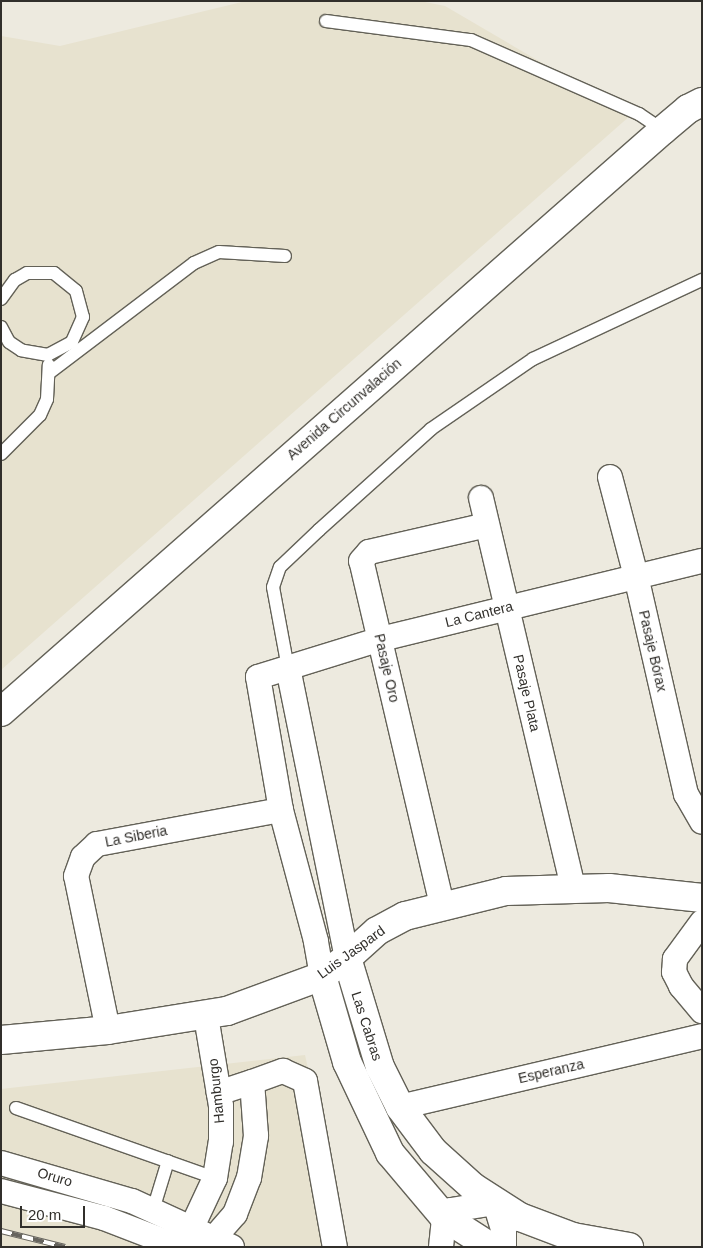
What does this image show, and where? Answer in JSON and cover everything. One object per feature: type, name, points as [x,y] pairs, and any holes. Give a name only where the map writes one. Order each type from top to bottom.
[{"type":"main road","name":"Avenida Circunvalación","points":[[1,712],[18,694],[697,99]]},
{"type":"main road","name":"Luis Jaspard","points":[[1,1040],[108,1030],[206,1016],[248,1005],[322,976],[347,958],[377,931],[404,916],[442,905],[506,891],[573,888],[644,891],[702,898]]},
{"type":"main road","name":"Las Cabras","points":[[347,958],[370,1040],[400,1107],[433,1151],[495,1203],[546,1228],[573,1237],[629,1247]]},
{"type":"main road","name":"Las Cabras","points":[[322,976],[347,1062],[390,1153],[444,1217],[492,1247]]},
{"type":"street","name":"Pasaje Bórax","points":[[610,478],[636,576],[686,794],[702,822]]},
{"type":"street","name":"Pasaje Plata","points":[[481,498],[573,888]]},
{"type":"street","name":"Pasaje Oro","points":[[442,905],[381,639],[361,565],[365,554],[487,525]]},
{"type":"street","name":"La Cantera","points":[[258,677],[381,639],[506,606],[702,561]]},
{"type":"street","name":"Las Cabras","points":[[288,668],[347,958]]},
{"type":"street","name":"Las Cabras","points":[[258,677],[281,810],[316,941],[322,976]]},
{"type":"street","name":"La Siberia","points":[[108,1030],[76,876],[83,857],[97,844],[281,810]]},
{"type":"street","points":[[702,922],[675,959],[674,972],[681,986],[702,1011]]},
{"type":"street","name":"Hamburgo","points":[[178,1247],[192,1227],[215,1178],[220,1142],[219,1093],[206,1016]]},
{"type":"street","name":"Esperanza","points":[[400,1107],[702,1036]]},
{"type":"street","points":[[219,1093],[283,1071],[305,1081],[334,1247]]},
{"type":"street","points":[[178,1247],[223,1242],[249,1178],[256,1136],[252,1082]]},
{"type":"street","name":"Oruro","points":[[1,1164],[88,1186],[153,1210],[223,1242]]},
{"type":"street","name":"Oruro","points":[[1,1190],[104,1218],[178,1247]]},
{"type":"street","points":[[441,1247],[444,1217],[463,1206],[495,1203],[504,1232],[504,1247]]},
{"type":"lane","points":[[326,21],[471,40],[638,114],[663,130]]},
{"type":"lane","points":[[49,374],[194,262],[219,252],[285,256]]},
{"type":"lane","points":[[1,299],[15,280],[41,271],[67,280],[76,291],[82,310],[79,331],[72,342],[48,355],[21,350],[10,342],[1,328]]},
{"type":"lane","points":[[288,668],[273,587],[280,567],[318,530],[431,430],[533,359],[702,280]]},
{"type":"lane","points":[[1,454],[40,415],[47,399],[48,355]]},
{"type":"lane","points":[[16,1108],[215,1178]]},
{"type":"lane","points":[[153,1210],[168,1161]]},
{"type":"shaded area","points":[[246,1],[420,1],[445,6],[631,115],[1,670],[1,36],[60,46]]},
{"type":"shaded area","points":[[305,1055],[347,1247],[1,1247],[1,1089]]},
{"type":"railway","points":[[1,1231],[65,1247]]}]
